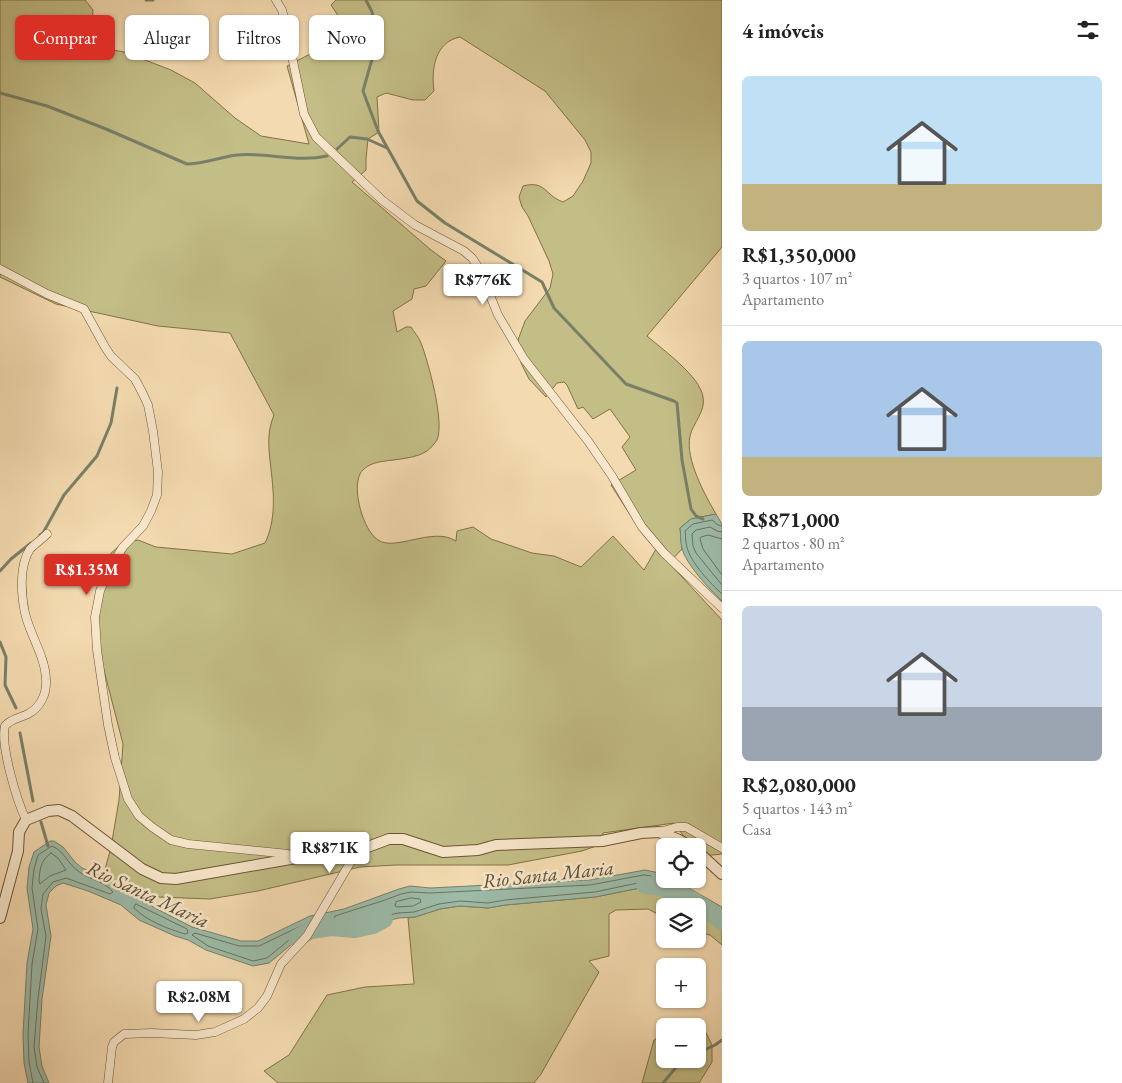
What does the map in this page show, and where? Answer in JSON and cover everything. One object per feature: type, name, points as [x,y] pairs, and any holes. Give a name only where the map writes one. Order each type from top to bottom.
[{"type":"street","points":[[276,0],[284,18],[304,114],[316,137],[382,200],[415,226],[464,251],[472,258],[479,268],[498,315],[524,359],[588,441],[612,476],[642,527],[664,553],[722,608]]},
{"type":"street","points":[[0,269],[47,294],[84,308],[105,347],[111,356],[135,379],[148,405],[158,472],[157,495],[143,526],[123,547],[109,569],[100,591],[96,617],[97,650],[106,715],[128,799],[139,816],[152,828],[171,840],[188,844],[288,854],[296,858]]},
{"type":"street","points":[[26,820],[9,781],[0,741],[2,730],[6,724],[37,708],[44,696],[46,679],[41,657],[26,613],[22,581],[24,564],[30,550],[47,534]]},
{"type":"street","points":[[0,918],[18,851],[19,832],[26,820],[48,811],[58,810],[72,816],[142,869],[162,878],[176,879],[296,858],[357,851],[389,839],[409,840],[443,852],[478,850],[496,845],[602,842],[640,833],[686,827],[722,848]]},
{"type":"street","points":[[659,832],[674,838]]},
{"type":"street","points":[[108,1083],[112,1047],[114,1042],[124,1034],[152,1033],[180,1036],[214,1032],[244,1019],[258,1008],[267,996],[281,964],[307,936],[357,851]]},
{"type":"street","points":[[706,859],[722,874]]},
{"type":"shaded area","points":[[0,0],[85,0],[93,10],[93,15],[15,15],[15,60],[115,60],[115,50],[124,52],[125,60],[145,60],[171,70],[195,83],[235,118],[261,136],[309,144],[287,66],[309,55],[309,60],[384,60],[384,15],[338,15],[331,5],[336,0],[722,0],[722,247],[647,336],[688,372],[700,389],[703,397],[703,407],[690,436],[690,455],[697,476],[716,514],[691,519],[680,528],[682,549],[669,563],[722,620],[722,854],[706,856],[706,838],[685,838],[674,823],[603,833],[599,845],[582,851],[508,865],[396,865],[360,867],[258,891],[210,899],[134,896],[103,877],[111,847],[119,800],[123,744],[98,647],[98,587],[107,557],[121,544],[138,540],[156,547],[232,554],[265,543],[273,516],[273,488],[269,442],[271,422],[274,415],[230,333],[158,326],[56,304],[0,277]],"holes":[[[460,37],[545,91],[585,140],[591,152],[591,163],[583,181],[573,196],[563,202],[541,187],[531,185],[523,186],[519,197],[522,207],[549,261],[553,274],[550,288],[525,321],[518,340],[521,363],[529,379],[546,397],[557,383],[564,382],[578,409],[583,407],[593,419],[610,409],[630,437],[622,447],[636,470],[611,485],[636,524],[656,549],[644,570],[613,536],[581,567],[554,556],[532,553],[491,539],[473,527],[457,531],[456,541],[447,537],[437,536],[394,543],[385,543],[378,540],[368,528],[360,509],[357,490],[361,473],[373,464],[413,457],[428,450],[437,440],[439,431],[435,392],[421,343],[411,327],[406,327],[397,332],[393,311],[412,299],[414,289],[426,286],[446,261],[352,182],[366,170],[368,139],[379,132],[377,97],[386,93],[413,100],[425,100],[434,91],[434,66],[440,50],[445,44]]]},
{"type":"shaded area","points":[[650,886],[670,890],[689,898],[656,898],[656,913],[648,909],[616,910],[609,914],[609,956],[589,961],[599,972],[534,1083],[278,1083],[264,1071],[289,1055],[327,995],[365,987],[414,984],[408,918],[440,909],[460,906],[488,908],[595,897]]},
{"type":"shaded area","points":[[706,910],[722,922],[722,945],[710,935],[706,934]]},
{"type":"shaded area","points":[[706,1033],[712,1045],[712,1062],[699,1083],[642,1083],[654,1040],[656,1039],[656,1068],[706,1068]]},
{"type":"water","points":[[716,514],[722,524],[722,601],[688,561],[682,548],[680,528],[691,519]]},
{"type":"water","points":[[50,841],[54,841],[63,847],[82,868],[106,878],[114,885],[155,908],[192,927],[241,941],[258,941],[310,916],[344,909],[410,886],[430,888],[590,880],[645,870],[656,872],[656,887],[650,886],[595,897],[488,908],[460,906],[440,909],[415,917],[399,918],[355,928],[331,925],[323,927],[311,936],[292,944],[269,963],[253,966],[206,950],[188,940],[139,920],[121,905],[63,883],[56,886],[49,893],[46,905],[51,936],[42,999],[39,1047],[42,1066],[49,1083],[28,1083],[24,1063],[23,1034],[27,963],[33,929],[27,888],[29,867],[34,852]]},
{"type":"water","points":[[663,888],[689,888],[722,907],[722,922],[706,910],[706,898],[689,898]]},
{"type":"waterway","points":[[146,0],[153,0]]},
{"type":"waterway","points":[[366,0],[372,12],[377,33],[374,52],[363,91],[378,131],[417,201],[445,223],[542,282],[554,308],[626,384],[677,403],[682,460],[691,509],[696,516],[703,519]]},
{"type":"waterway","points":[[0,93],[47,106],[187,164],[248,154],[293,158],[327,156]]},
{"type":"waterway","points":[[337,149],[350,137],[367,139],[387,148]]},
{"type":"waterway","points":[[40,535],[43,533],[64,495],[97,456],[111,423],[117,388]]},
{"type":"waterway","points":[[0,571],[11,559],[31,543]]},
{"type":"waterway","points":[[0,642],[6,657],[5,685],[16,708]]},
{"type":"waterway","points":[[20,733],[33,801]]},
{"type":"waterway","points":[[41,822],[48,846]]},
{"type":"waterway","name":"Rio Santa Maria","points":[[645,885],[676,892],[696,902],[722,921]]},
{"type":"waterway","name":"Rio Santa Maria","points":[[297,938],[311,930],[331,927],[355,929],[373,925],[384,919]]},
{"type":"waterway","points":[[706,1049],[722,1040]]},
{"type":"waterway","points":[[663,1083],[676,1068]]}]
